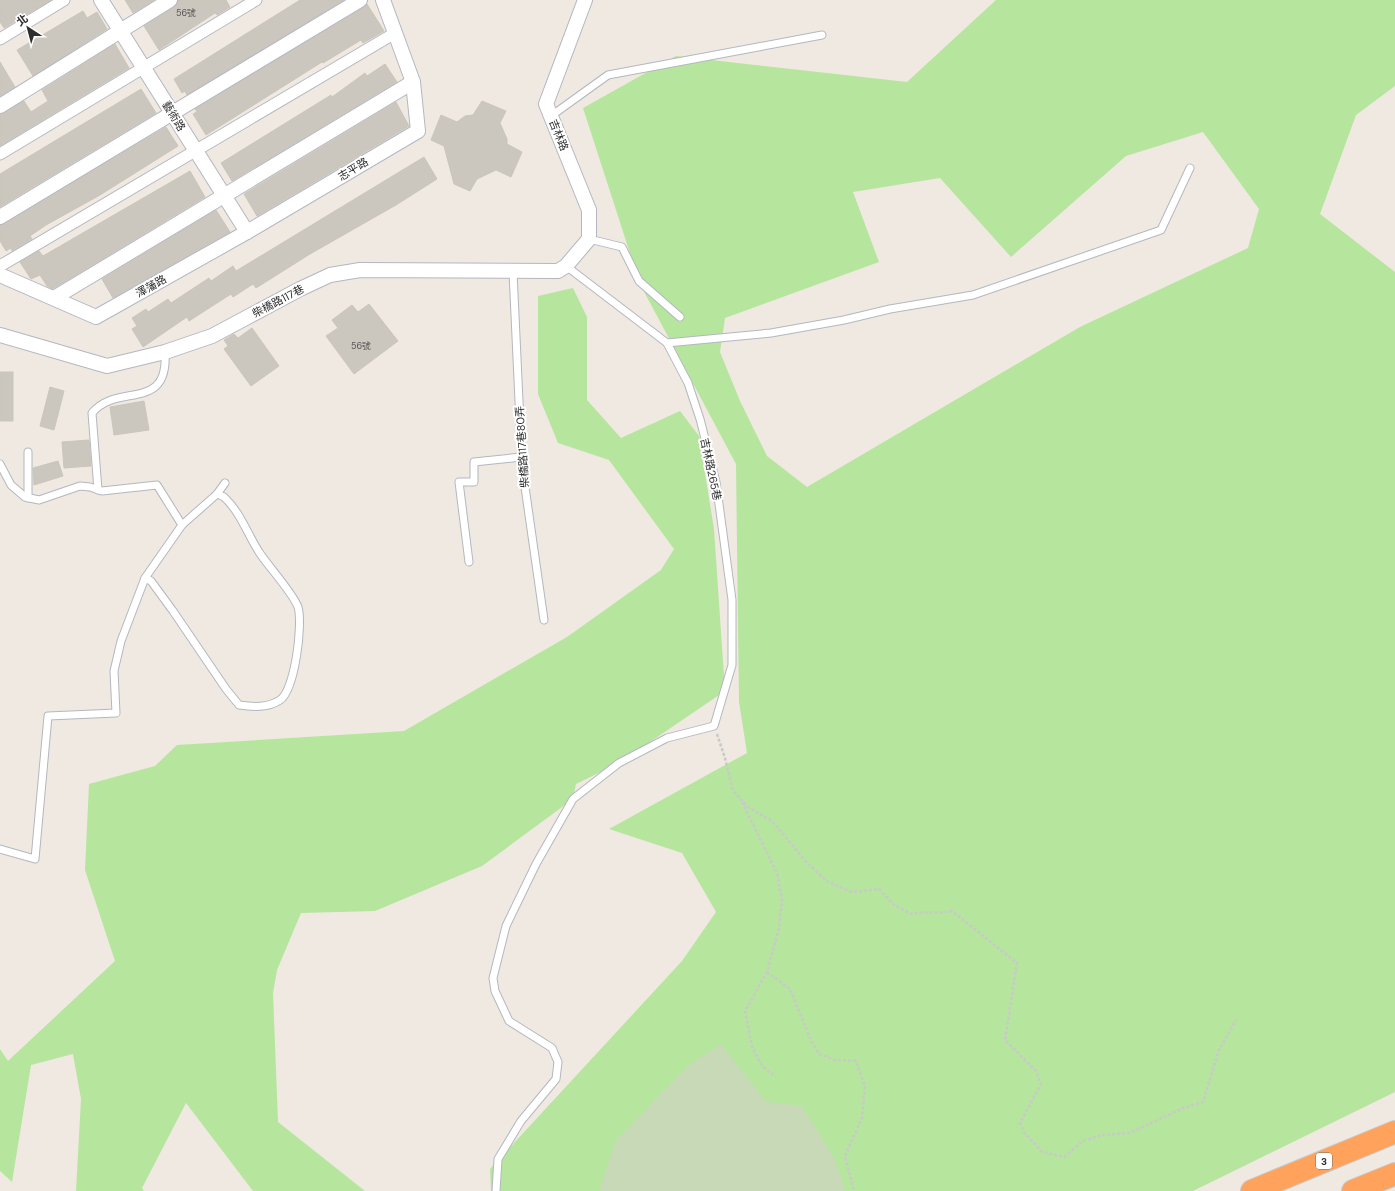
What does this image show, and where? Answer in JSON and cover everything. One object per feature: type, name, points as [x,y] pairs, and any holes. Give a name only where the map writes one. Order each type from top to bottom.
[{"type":"highway","name":"3","points":[[1252,1191],[1395,1132]]},
{"type":"highway","points":[[1354,1191],[1395,1174]]},
{"type":"street","points":[[0,39],[64,0]]},
{"type":"street","name":"藝術路","points":[[101,0],[247,232]]},
{"type":"street","points":[[0,106],[170,0]]},
{"type":"street","points":[[0,154],[256,0]]},
{"type":"street","points":[[0,217],[360,0]]},
{"type":"street","name":"志平路","points":[[247,232],[418,131],[413,82],[383,0]]},
{"type":"street","name":"吉林路","points":[[584,0],[546,104],[589,210],[589,239]]},
{"type":"street","points":[[0,266],[395,33]]},
{"type":"street","points":[[54,298],[413,82]]},
{"type":"street","name":"澤藩路","points":[[0,275],[96,317],[247,232]]},
{"type":"street","points":[[566,266],[589,239]]},
{"type":"street","name":"柴橋路117巷","points":[[0,335],[107,366],[165,352],[212,336],[300,288],[330,275],[360,270],[513,272],[558,271],[566,266]]},
{"type":"lane","points":[[551,116],[608,75],[822,35]]},
{"type":"lane","points":[[667,343],[771,333],[844,320],[890,309],[973,295],[1161,230],[1190,168]]},
{"type":"lane","points":[[589,239],[622,247],[639,281],[680,317]]},
{"type":"lane","name":"吉林路265巷","points":[[566,266],[667,343],[688,383],[716,482],[732,594],[732,665],[714,726]]},
{"type":"lane","name":"柴橋路117巷80弄","points":[[513,272],[521,457],[544,620]]},
{"type":"lane","points":[[98,490],[92,413],[98,406],[107,400],[144,393],[157,385],[164,375],[166,368],[165,352]]},
{"type":"lane","points":[[28,452],[28,498]]},
{"type":"lane","points":[[469,562],[459,482],[474,482],[474,462],[521,457]]},
{"type":"lane","points":[[0,464],[12,484],[28,498],[39,500],[80,486],[98,490],[130,489],[157,485],[182,526]]},
{"type":"lane","points":[[0,849],[35,859],[48,716],[116,713],[114,671],[121,641],[145,578],[182,526],[217,494],[225,483]]},
{"type":"lane","points":[[145,578],[151,581],[226,689],[239,705],[258,707],[280,700],[288,693],[298,648],[300,622],[297,606],[259,552],[232,508],[224,497],[217,494]]},
{"type":"lane","points":[[496,1191],[498,1159],[521,1121],[556,1079],[558,1062],[552,1048],[509,1020],[495,991],[493,978],[506,926],[536,864],[573,800],[619,762],[666,738],[714,726]]},
{"type":"path","points":[[714,726],[726,758],[733,791],[749,808],[772,821],[808,864],[828,882],[852,892],[879,889],[893,904],[911,914],[922,912],[937,914],[952,911],[1017,962],[1005,1040],[1036,1071],[1041,1084],[1020,1123],[1024,1132],[1042,1152],[1064,1157],[1083,1141],[1102,1134],[1130,1133],[1183,1108],[1202,1102],[1219,1050],[1236,1020]]},
{"type":"path","points":[[740,798],[777,873],[782,900],[779,928],[767,972],[745,1010],[752,1047],[762,1066],[776,1077]]},
{"type":"path","points":[[767,972],[790,989],[811,1040],[819,1054],[835,1060],[856,1061],[865,1087],[862,1118],[845,1156],[854,1191]]},
{"type":"green space","points":[[996,0],[1395,0],[1395,86],[1356,115],[1320,214],[1395,272],[1395,1092],[1193,1191],[491,1191],[490,1169],[682,961],[716,912],[682,853],[609,829],[747,753],[739,702],[736,464],[640,284],[583,108],[676,56],[907,82]],"holes":[[[1203,132],[1259,209],[1248,248],[1080,327],[807,487],[767,456],[740,401],[720,352],[725,318],[879,262],[853,192],[940,178],[1011,257],[1126,156]]]},
{"type":"green space","points":[[573,288],[587,317],[587,400],[621,438],[680,411],[699,436],[714,529],[725,691],[619,763],[576,784],[573,799],[482,866],[375,911],[301,913],[277,970],[273,993],[278,1122],[365,1191],[253,1191],[186,1103],[142,1188],[144,1191],[76,1191],[81,1099],[73,1054],[31,1065],[12,1182],[0,1171],[0,1049],[8,1061],[115,961],[85,870],[89,784],[155,766],[177,745],[404,731],[567,637],[661,570],[674,549],[609,460],[558,443],[538,394],[538,296]]},
{"type":"green space","points":[[721,1044],[766,1102],[802,1106],[834,1158],[846,1191],[599,1191],[616,1140],[688,1066]]},
{"type":"building","points":[[0,0],[51,0],[4,28],[0,22]]},
{"type":"building","points":[[125,0],[154,0],[133,13]]},
{"type":"building","points":[[178,0],[226,0],[230,7],[217,15],[215,13],[159,50],[144,26],[174,7]]},
{"type":"building","points":[[300,0],[344,0],[187,95],[185,91],[182,93],[174,79]]},
{"type":"building","points":[[367,4],[384,31],[363,43],[361,40],[323,63],[322,62],[206,135],[193,114],[197,112],[195,109]]},
{"type":"building","points":[[83,11],[87,18],[97,12],[107,29],[33,76],[17,50]]},
{"type":"building","points":[[115,44],[129,68],[0,146],[0,114],[24,101],[31,112],[48,101],[42,90]]},
{"type":"building","points":[[0,62],[15,87],[0,96]]},
{"type":"building","points":[[385,64],[397,82],[232,181],[221,163],[331,95],[332,97],[365,73],[367,76]]},
{"type":"building","points":[[141,89],[156,113],[0,207],[0,174]]},
{"type":"building","points":[[482,101],[506,111],[500,123],[507,139],[507,144],[522,152],[511,177],[496,170],[477,179],[470,191],[454,184],[444,146],[431,140],[441,115],[457,122],[465,116],[473,115]]},
{"type":"building","points":[[396,102],[409,126],[257,216],[244,194]]},
{"type":"building","points":[[166,127],[178,146],[100,195],[46,225],[30,236],[32,239],[12,251],[11,248],[6,251],[0,241],[0,225]]},
{"type":"building","points":[[424,157],[437,179],[396,205],[310,254],[256,288],[253,284],[233,297],[231,294],[189,321],[187,317],[143,347],[132,329],[137,326],[132,318],[146,309],[148,312],[168,299],[171,303],[209,278],[211,281],[233,266],[236,271]]},
{"type":"building","points":[[190,171],[205,197],[52,289],[47,286],[40,275],[31,279],[20,262],[39,251],[43,256]]},
{"type":"building","points":[[216,210],[230,232],[113,298],[102,279]]},
{"type":"building","points":[[369,304],[398,341],[354,374],[326,336],[338,328],[332,320],[352,305],[358,312]]},
{"type":"building","points":[[252,328],[279,366],[251,386],[224,349],[228,346],[224,340],[234,334],[238,338]]},
{"type":"building","points":[[0,372],[13,372],[13,421],[0,421]]},
{"type":"building","points":[[50,387],[64,391],[54,430],[40,426]]},
{"type":"building","points":[[144,401],[149,430],[114,435],[110,407]]},
{"type":"building","points":[[89,440],[91,466],[64,468],[62,442]]},
{"type":"building","points":[[58,461],[63,476],[34,485],[33,468]]}]
